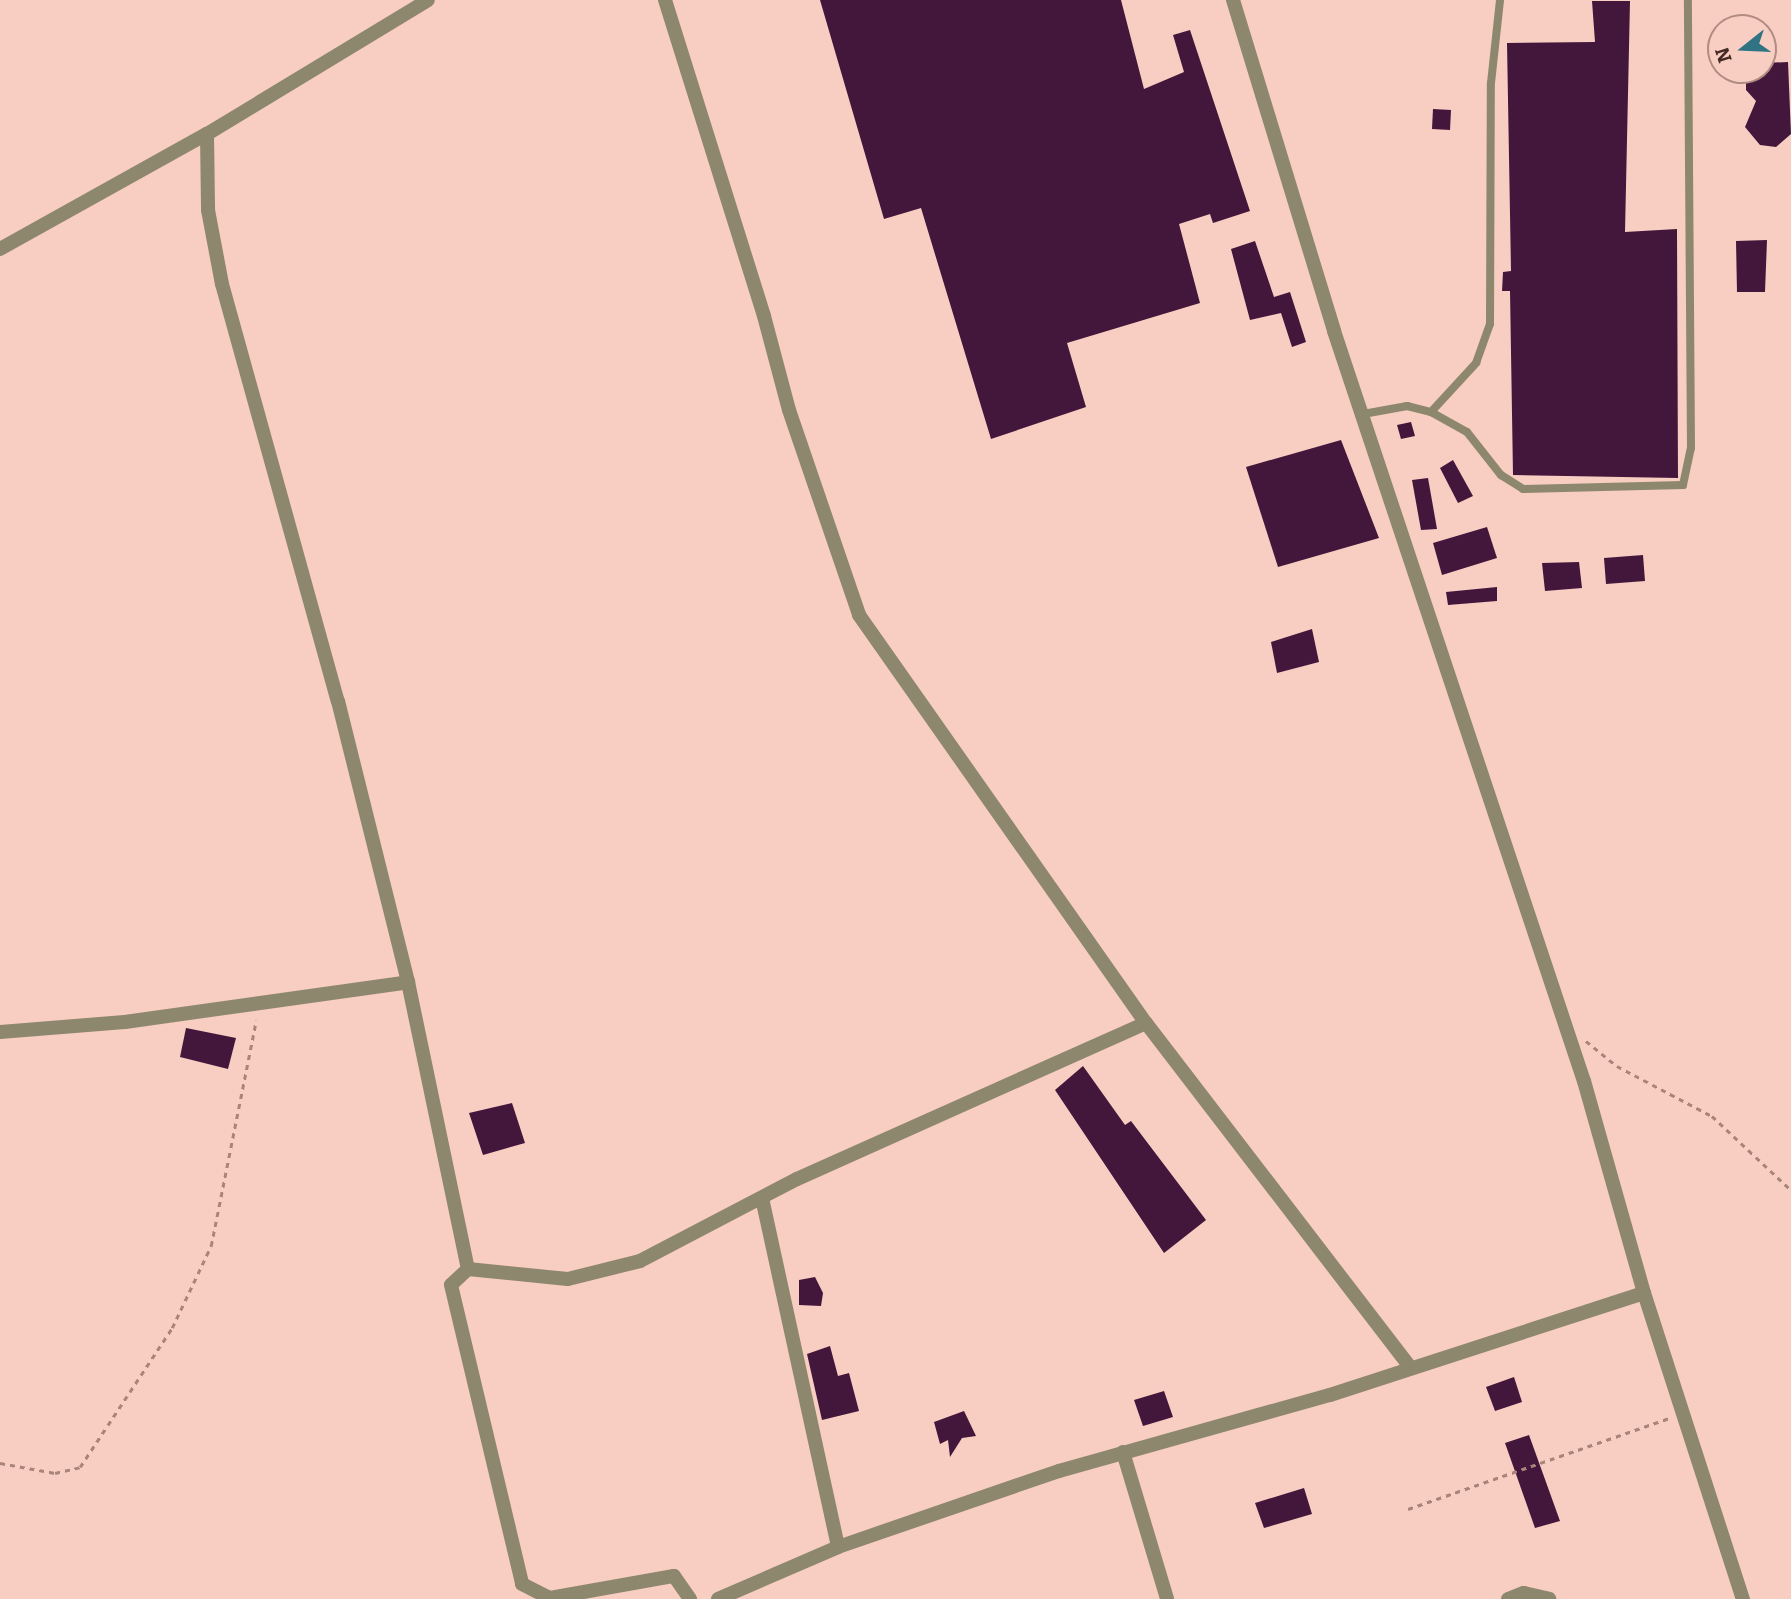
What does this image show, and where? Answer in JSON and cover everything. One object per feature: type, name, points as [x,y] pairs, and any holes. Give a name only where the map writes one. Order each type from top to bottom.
[{"type":"street","points":[[0,249],[207,134],[428,0]]},
{"type":"street","points":[[664,0],[764,316],[789,411],[859,615],[1146,1023],[1411,1368]]},
{"type":"street","points":[[1233,0],[1363,414],[1580,1070],[1644,1293],[1743,1599]]},
{"type":"street","points":[[207,134],[208,210],[222,284],[338,701],[408,982],[468,1269]]},
{"type":"street","points":[[0,1032],[125,1023],[408,982]]},
{"type":"street","points":[[468,1269],[568,1279],[606,1272],[662,1251],[762,1198],[1146,1023]]},
{"type":"street","points":[[762,1198],[838,1547]]},
{"type":"street","points":[[468,1269],[451,1286],[523,1584],[550,1598],[674,1576],[690,1599]]},
{"type":"street","points":[[718,1599],[838,1547],[1123,1452],[1330,1395],[1644,1293]]},
{"type":"street","points":[[1123,1452],[1167,1599]]},
{"type":"street","points":[[1508,1599],[1524,1593],[1549,1599]]},
{"type":"lane","points":[[1431,412],[1476,363],[1490,324],[1491,83],[1500,0]]},
{"type":"lane","points":[[1363,414],[1407,406],[1431,412],[1467,432],[1502,475],[1523,489],[1682,485],[1691,448],[1688,0]]},
{"type":"path","points":[[0,1463],[55,1472],[80,1467],[172,1328],[211,1246],[259,1003]]},
{"type":"path","points":[[1586,1040],[1617,1066],[1712,1116],[1791,1190]]},
{"type":"path","points":[[1408,1509],[1683,1413]]},
{"type":"building","points":[[820,0],[1121,0],[1144,89],[1184,72],[1173,35],[1190,30],[1250,211],[1213,223],[1210,214],[1179,224],[1200,303],[1067,343],[1086,407],[991,439],[921,208],[884,219]]},
{"type":"building","points":[[1592,1],[1630,1],[1625,232],[1677,229],[1678,478],[1513,475],[1510,291],[1502,291],[1503,272],[1511,271],[1507,43],[1595,42]]},
{"type":"building","points":[[1777,62],[1788,62],[1791,134],[1776,147],[1760,145],[1745,127],[1756,101],[1746,90],[1746,84],[1777,84]]},
{"type":"building","points":[[1433,109],[1451,110],[1450,130],[1432,129]]},
{"type":"building","points":[[1767,240],[1765,292],[1737,292],[1736,241]]},
{"type":"building","points":[[1255,241],[1274,297],[1290,292],[1306,342],[1292,347],[1281,313],[1250,320],[1231,249]]},
{"type":"building","points":[[1411,422],[1415,436],[1401,439],[1397,425]]},
{"type":"building","points":[[1341,440],[1379,538],[1278,567],[1246,467]]},
{"type":"building","points":[[1453,460],[1473,496],[1458,503],[1440,468]]},
{"type":"building","points":[[1428,478],[1437,529],[1421,530],[1412,480]]},
{"type":"building","points":[[1487,527],[1497,558],[1442,575],[1433,543]]},
{"type":"building","points":[[1643,555],[1645,581],[1606,584],[1604,558]]},
{"type":"building","points":[[1579,562],[1582,588],[1545,591],[1542,563]]},
{"type":"building","points":[[1497,587],[1497,601],[1448,605],[1446,592]]},
{"type":"building","points":[[1312,629],[1319,662],[1277,673],[1271,642]]},
{"type":"building","points":[[186,1028],[236,1038],[228,1069],[180,1057]]},
{"type":"building","points":[[1083,1066],[1125,1125],[1131,1121],[1206,1220],[1164,1253],[1055,1090]]},
{"type":"building","points":[[512,1103],[525,1143],[483,1155],[469,1113]]},
{"type":"building","points":[[815,1277],[823,1293],[821,1306],[799,1305],[799,1280]]},
{"type":"building","points":[[830,1346],[838,1376],[849,1373],[859,1411],[822,1420],[807,1354]]},
{"type":"building","points":[[1514,1377],[1522,1402],[1495,1411],[1486,1387]]},
{"type":"building","points":[[1164,1391],[1173,1417],[1143,1426],[1134,1400]]},
{"type":"building","points":[[964,1411],[976,1436],[962,1438],[950,1457],[948,1440],[940,1444],[934,1422]]},
{"type":"building","points":[[1529,1435],[1560,1521],[1535,1528],[1505,1443]]},
{"type":"building","points":[[1304,1488],[1312,1514],[1264,1528],[1255,1503]]}]
